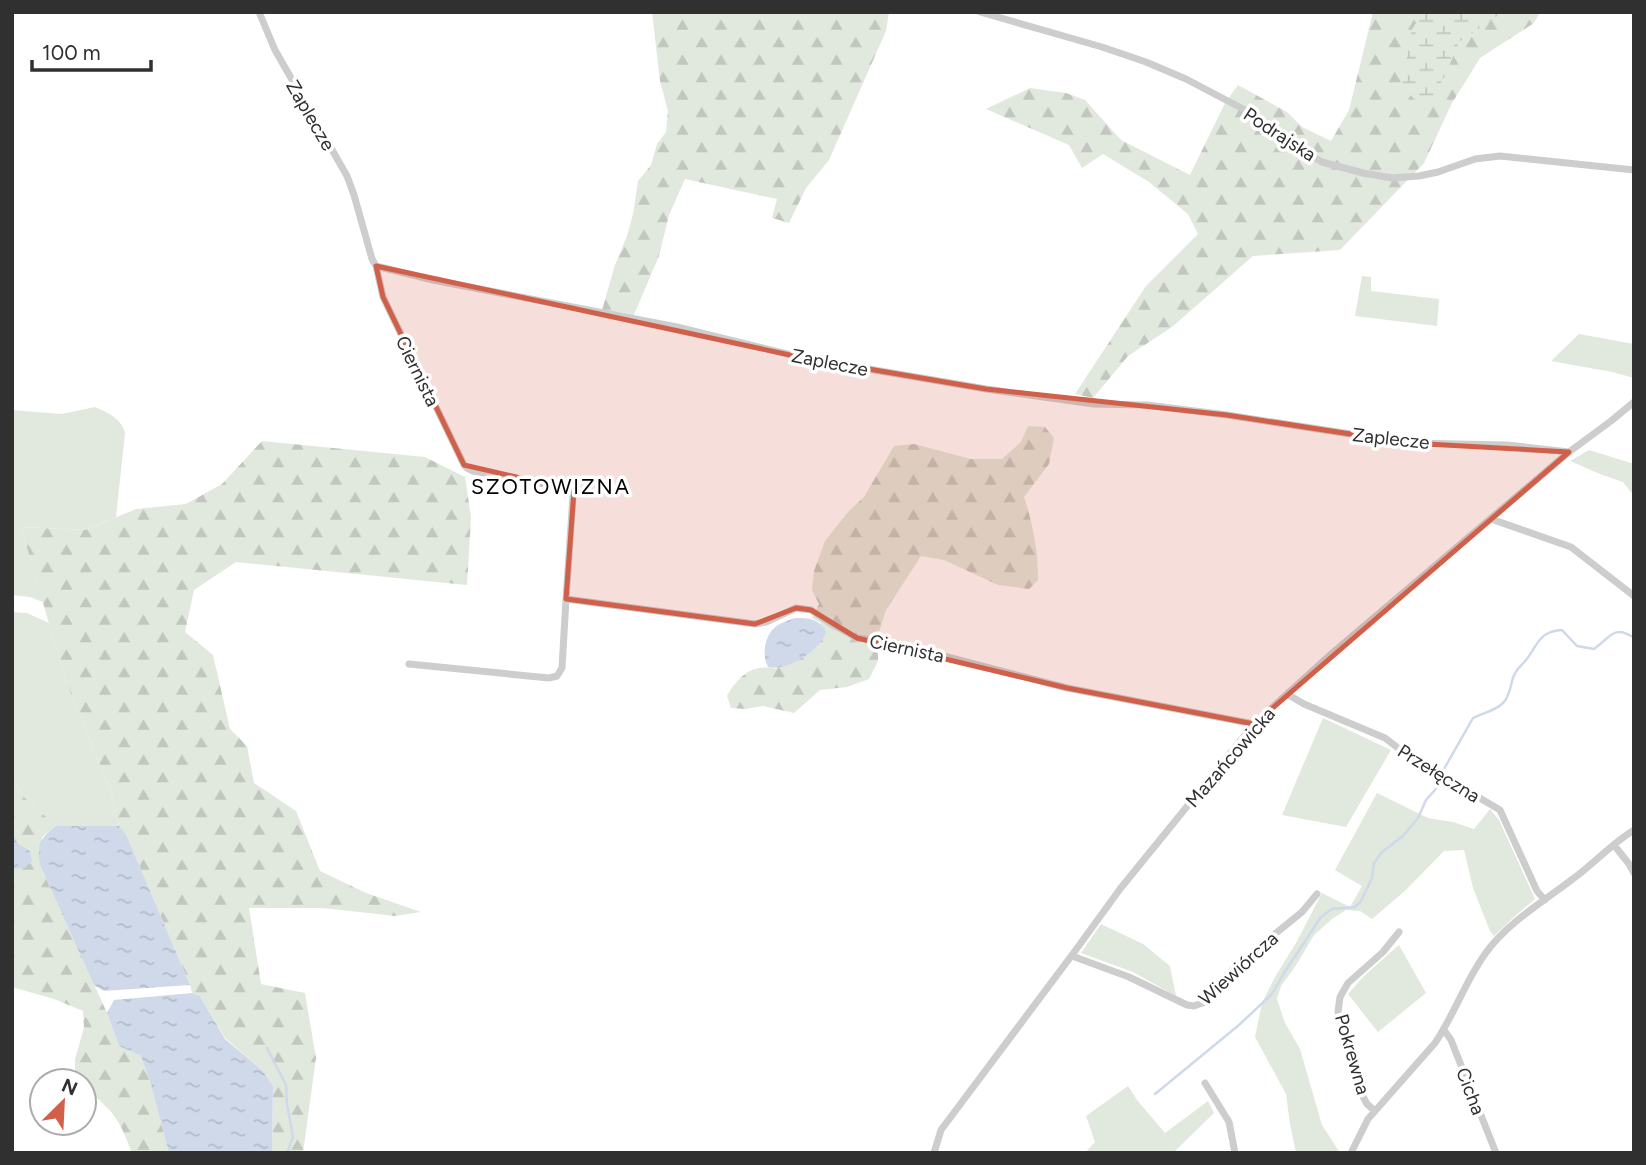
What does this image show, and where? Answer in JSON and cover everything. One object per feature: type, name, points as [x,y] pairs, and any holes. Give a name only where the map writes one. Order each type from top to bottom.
[{"type":"street","name":"Zaplecze","points":[[259,12],[275,50],[347,176],[376,266],[433,280],[677,327],[804,358],[986,389],[1094,404],[1147,405],[1227,415],[1409,443],[1507,445],[1569,452]]},
{"type":"street","name":"Podrajska","points":[[980,12],[1146,62],[1186,79],[1245,110],[1322,162],[1363,173],[1392,178],[1419,176],[1475,159],[1500,156],[1634,170]]},
{"type":"street","name":"Ciernista","points":[[376,266],[383,297],[467,468],[566,488],[573,496],[562,668],[557,676],[549,678],[409,664]]},
{"type":"street","name":"Mazańcowicka","points":[[934,1153],[941,1130],[1120,889],[1254,724],[1329,656],[1569,452],[1634,402]]},
{"type":"street","points":[[1491,519],[1571,547],[1634,596]]},
{"type":"street","name":"Ciernista","points":[[565,599],[755,624],[766,622],[796,608],[811,610],[857,638],[886,641],[1067,688],[1254,724]]},
{"type":"street","name":"Przełęczna","points":[[1287,694],[1304,704],[1385,738],[1407,755],[1500,810],[1537,891],[1545,901]]},
{"type":"street","points":[[1351,1153],[1368,1119],[1444,1030],[1484,954],[1529,910],[1545,901],[1634,830]]},
{"type":"street","points":[[1614,845],[1634,873]]},
{"type":"street","name":"Wiewiórcza","points":[[1072,956],[1129,977],[1194,1006],[1205,1002],[1237,965],[1302,912],[1317,894]]},
{"type":"street","name":"Pokrewna","points":[[1375,1111],[1367,1104],[1360,1091],[1338,1012],[1340,997],[1348,983],[1383,952],[1399,932]]},
{"type":"street","name":"Cicha","points":[[1444,1030],[1451,1040],[1496,1153]]},
{"type":"street","points":[[1205,1083],[1228,1122],[1235,1153]]},
{"type":"highlighted area","points":[[376,266],[804,358],[986,389],[1227,415],[1409,443],[1569,452],[1254,724],[1067,688],[857,638],[811,610],[796,608],[755,624],[566,599],[574,490],[464,465],[383,297]]},
{"type":"green space","points":[[652,12],[889,12],[886,31],[829,160],[806,188],[789,223],[772,218],[777,199],[685,179],[669,215],[659,256],[633,317],[602,310],[627,236],[638,181],[651,165],[657,144],[666,132],[668,111],[660,81]]},
{"type":"green space","points":[[1373,12],[1540,12],[1534,23],[1480,58],[1452,103],[1424,163],[1340,250],[1253,256],[1172,327],[1128,356],[1093,398],[1075,394],[1146,286],[1198,234],[1188,214],[1149,182],[1103,154],[1082,168],[1069,145],[986,109],[1030,88],[1066,93],[1085,100],[1121,140],[1190,175],[1225,103],[1238,85],[1287,112],[1302,127],[1331,141],[1349,110]]},
{"type":"green space","points":[[1424,12],[1503,12],[1459,42],[1445,76],[1428,104],[1416,101],[1402,86],[1412,29]]},
{"type":"green space","points":[[1362,276],[1371,277],[1371,291],[1439,299],[1437,326],[1355,316]]},
{"type":"green space","points":[[1579,334],[1634,344],[1634,378],[1551,361]]},
{"type":"green space","points":[[95,407],[117,420],[125,433],[116,517],[85,530],[21,527],[43,602],[12,595],[12,410],[62,414]]},
{"type":"green space","points":[[1028,426],[1045,427],[1054,438],[1049,464],[1024,497],[1038,569],[1038,580],[1029,589],[998,585],[944,560],[921,556],[886,610],[878,635],[878,661],[869,679],[847,687],[820,690],[794,713],[763,706],[731,708],[727,696],[741,678],[760,668],[776,669],[821,623],[812,618],[819,604],[812,590],[814,571],[825,541],[864,497],[894,446],[914,444],[971,459],[1002,459],[1021,442]]},
{"type":"green space","points":[[262,441],[425,457],[465,477],[471,517],[467,585],[236,562],[194,590],[185,632],[213,655],[230,729],[247,746],[254,783],[296,811],[320,871],[366,893],[421,912],[395,916],[323,908],[249,908],[261,984],[305,993],[316,1058],[303,1153],[272,1153],[273,1086],[262,1070],[225,1038],[200,996],[192,993],[126,834],[119,826],[111,792],[66,682],[21,527],[85,530],[136,509],[186,504],[222,484]]},
{"type":"green space","points":[[1589,450],[1634,464],[1634,496],[1623,482],[1570,461]]},
{"type":"green space","points":[[12,612],[27,613],[49,623],[66,682],[111,792],[119,826],[56,826],[23,796],[12,775]]},
{"type":"green space","points":[[1323,718],[1391,750],[1346,827],[1282,815]]},
{"type":"green space","points":[[12,775],[23,796],[56,826],[42,837],[40,865],[107,1013],[119,1046],[141,1056],[169,1153],[132,1153],[114,1116],[98,1100],[98,1067],[75,1067],[84,1028],[83,1011],[12,987]]},
{"type":"green space","points":[[1377,793],[1428,818],[1474,829],[1490,809],[1499,820],[1535,899],[1494,936],[1473,888],[1464,850],[1444,851],[1406,890],[1372,919],[1360,911],[1346,910],[1314,935],[1281,986],[1277,999],[1285,1023],[1300,1049],[1322,1125],[1340,1153],[1296,1153],[1286,1094],[1255,1037],[1262,1003],[1322,893],[1350,907],[1362,886],[1335,870]]},
{"type":"green space","points":[[1101,924],[1143,944],[1170,966],[1176,996],[1133,972],[1081,953]]},
{"type":"green space","points":[[1399,945],[1426,993],[1378,1032],[1348,994]]},
{"type":"green space","points":[[1128,1086],[1165,1133],[1208,1101],[1214,1113],[1173,1153],[1085,1153],[1095,1142],[1086,1116]]},
{"type":"water","points":[[795,618],[819,623],[826,631],[823,638],[811,652],[793,663],[768,667],[765,650],[767,638],[778,625]]},
{"type":"water","points":[[56,826],[119,826],[126,834],[190,985],[104,991],[94,985],[40,865],[41,842]]},
{"type":"water","points":[[12,832],[18,844],[30,851],[32,861],[25,868],[12,869]]},
{"type":"water","points":[[192,993],[200,996],[225,1039],[262,1070],[273,1086],[272,1153],[169,1153],[141,1056],[119,1046],[107,1013],[114,1000]]},
{"type":"waterway","points":[[1444,769],[1473,718],[1500,706],[1508,694],[1515,673],[1548,633],[1562,630],[1577,646],[1594,649],[1616,632],[1634,639]]},
{"type":"waterway","points":[[1155,1094],[1239,1025],[1272,994],[1321,917],[1332,909],[1355,907],[1361,901],[1372,878],[1374,863],[1418,818],[1426,800],[1440,781]]},
{"type":"waterway","points":[[267,1048],[286,1085],[293,1137],[287,1153]]},
{"type":"district","name":"SZOTOWIZNA","points":[[551,487]]}]
